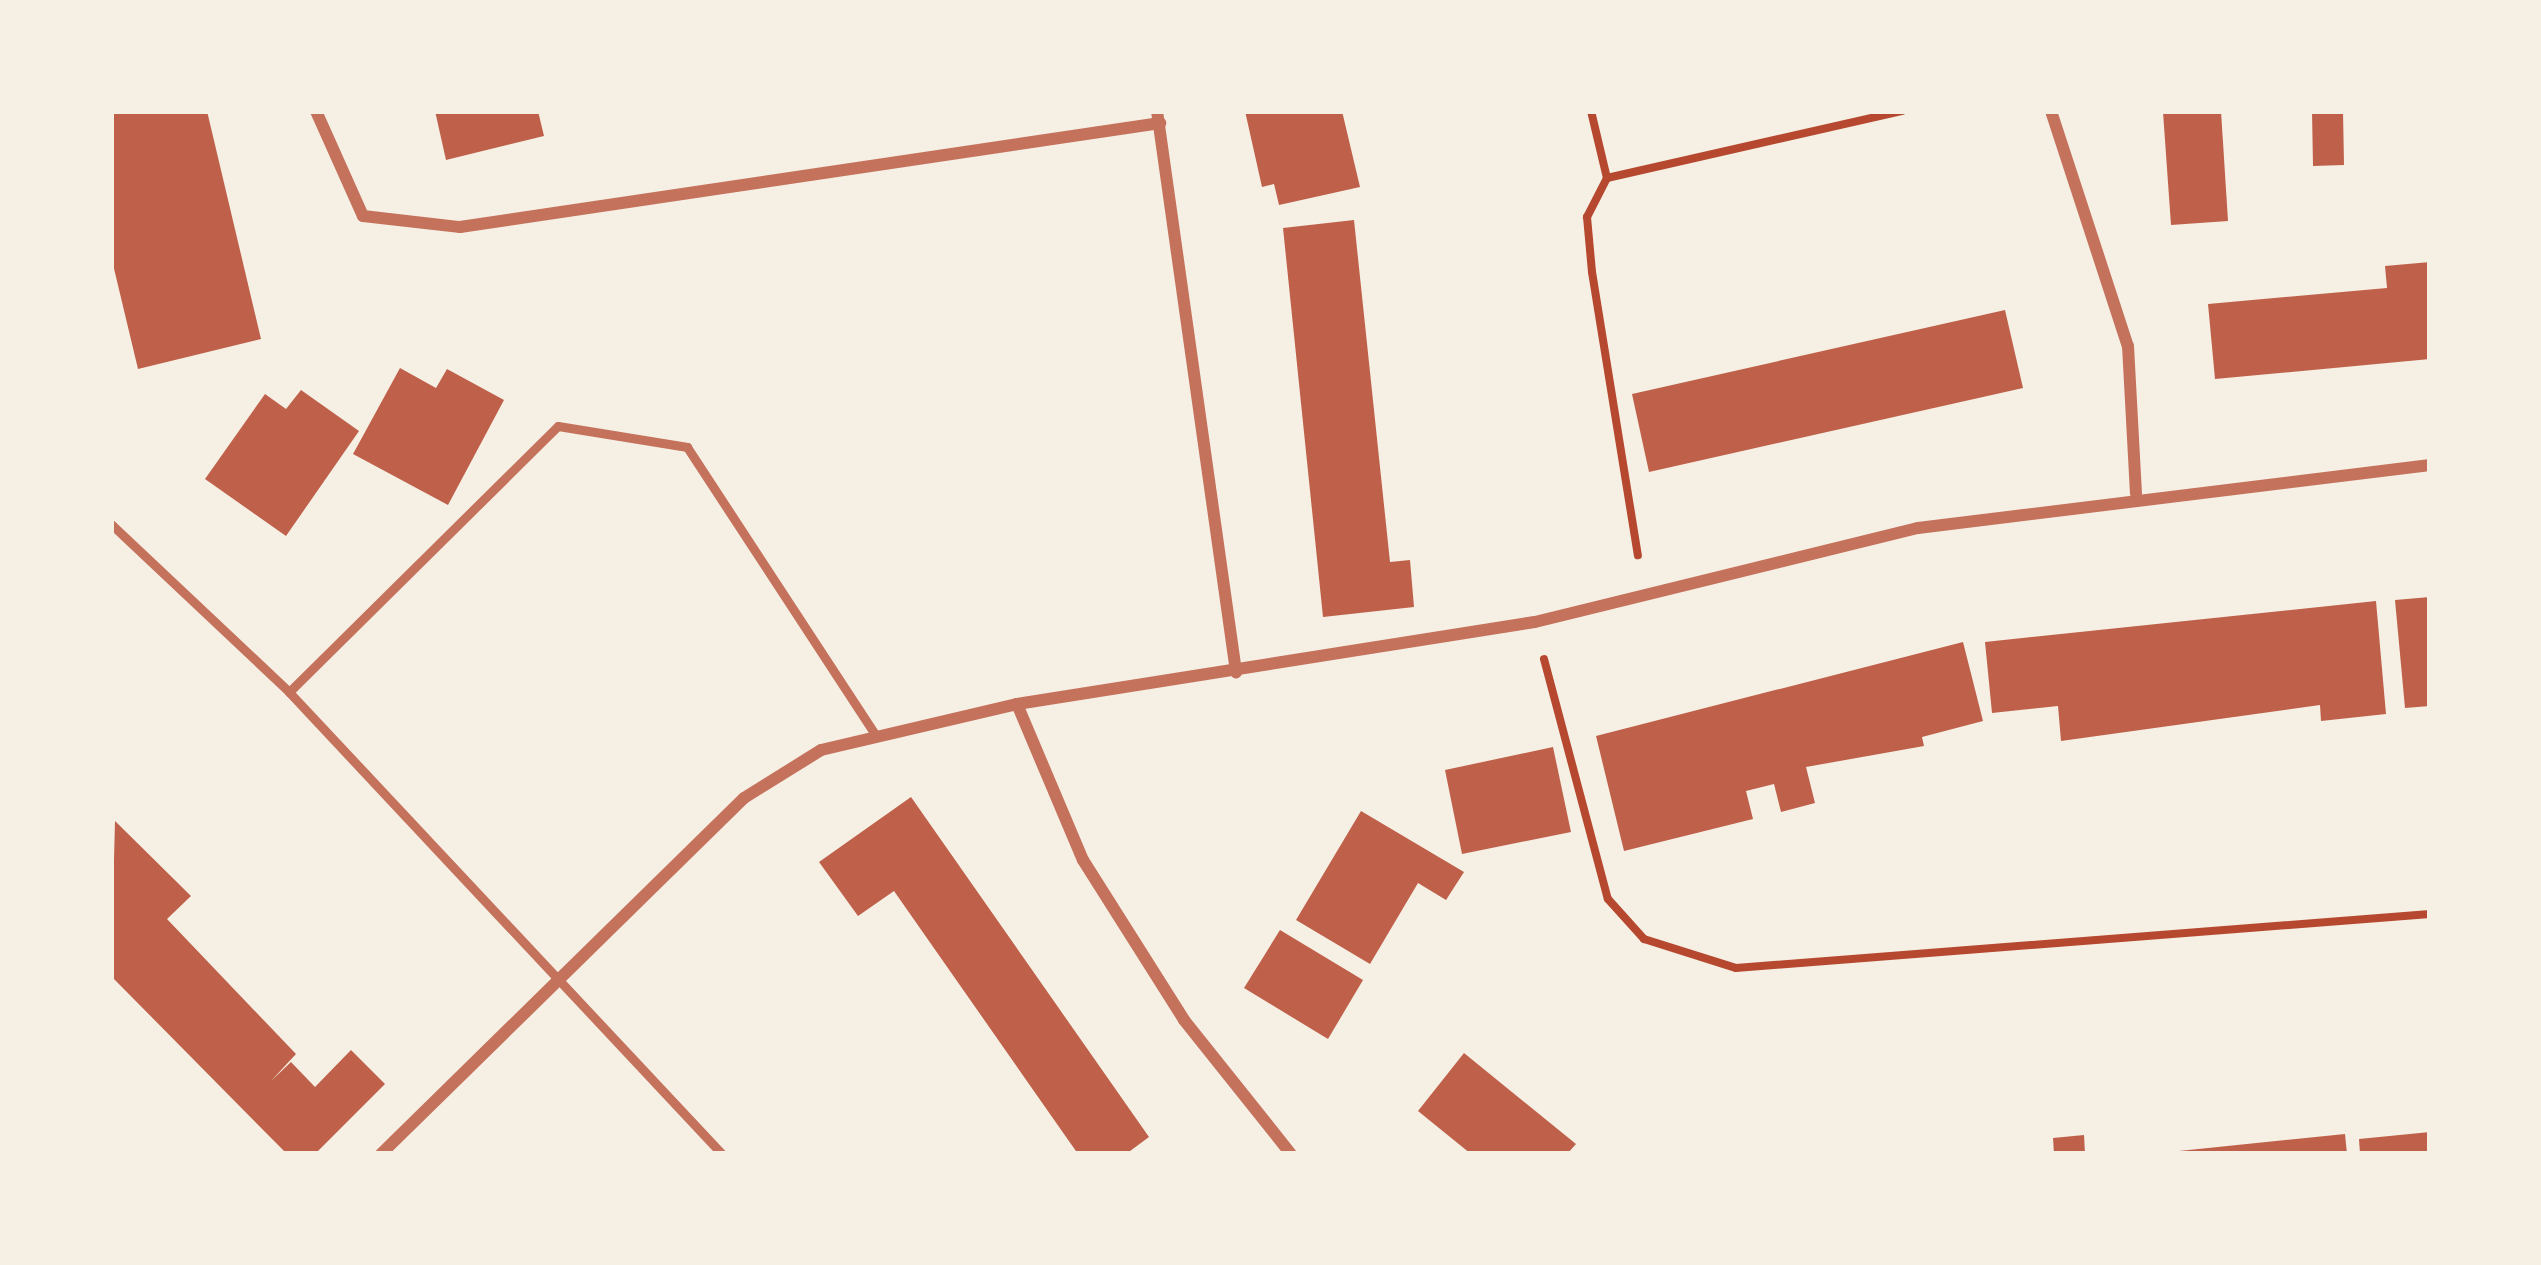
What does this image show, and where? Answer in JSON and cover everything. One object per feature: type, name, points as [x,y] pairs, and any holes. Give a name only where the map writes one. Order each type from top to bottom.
[{"type":"street","points":[[316,111],[363,216],[460,227],[1159,117],[1236,671]]},
{"type":"street","points":[[2051,111],[2128,346],[2136,494]]},
{"type":"street","points":[[381,1154],[563,981],[744,798],[820,750],[1018,704],[1535,622],[1918,528],[2136,494],[2430,465]]},
{"type":"street","points":[[1018,704],[1083,860],[1184,1020],[1291,1154]]},
{"type":"lane","points":[[289,692],[558,426],[687,447],[875,734]]},
{"type":"lane","points":[[111,524],[289,692],[722,1154]]},
{"type":"path","points":[[1591,111],[1607,178],[1587,217],[1592,272],[1646,597]]},
{"type":"path","points":[[1607,178],[1902,111]]},
{"type":"path","points":[[1535,622],[1608,899],[1644,939],[1736,968],[2430,914]]},
{"type":"building","points":[[111,111],[207,111],[261,339],[138,369],[111,256]]},
{"type":"building","points":[[435,111],[538,111],[544,136],[446,160]]},
{"type":"building","points":[[1245,111],[1342,111],[1360,187],[1279,205],[1274,184],[1262,187]]},
{"type":"building","points":[[2221,111],[2228,221],[2171,225],[2163,112]]},
{"type":"building","points":[[2312,111],[2343,111],[2344,165],[2313,166]]},
{"type":"building","points":[[1354,220],[1390,562],[1410,560],[1414,607],[1323,617],[1283,228]]},
{"type":"building","points":[[2430,262],[2430,359],[2215,379],[2208,304],[2387,288],[2385,266]]},
{"type":"building","points":[[2005,310],[2023,388],[1649,472],[1632,394]]},
{"type":"building","points":[[400,368],[436,388],[447,369],[504,400],[448,505],[353,454]]},
{"type":"building","points":[[301,390],[359,431],[286,536],[205,479],[265,394],[286,409]]},
{"type":"building","points":[[2430,597],[2430,706],[2405,708],[2395,600]]},
{"type":"building","points":[[2376,601],[2386,714],[2321,721],[2320,705],[2061,741],[2058,706],[1992,713],[1985,642]]},
{"type":"building","points":[[1963,642],[1983,721],[1922,737],[1924,746],[1806,767],[1815,803],[1781,812],[1774,784],[1746,791],[1753,819],[1624,851],[1596,736]]},
{"type":"building","points":[[1553,747],[1571,832],[1462,854],[1445,770]]},
{"type":"building","points":[[911,797],[1149,1137],[1126,1154],[1078,1154],[894,891],[858,916],[819,862]]},
{"type":"building","points":[[1361,811],[1464,872],[1446,900],[1418,883],[1370,964],[1296,920]]},
{"type":"building","points":[[115,821],[191,896],[167,919],[296,1054],[271,1081],[291,1062],[315,1087],[351,1050],[385,1084],[315,1154],[287,1154],[111,976]]},
{"type":"building","points":[[1280,930],[1363,980],[1328,1039],[1244,988]]},
{"type":"building","points":[[1464,1053],[1576,1144],[1567,1154],[1471,1154],[1418,1111]]},
{"type":"building","points":[[2430,1132],[2430,1154],[2360,1154],[2359,1139]]},
{"type":"building","points":[[2345,1134],[2347,1154],[2179,1154],[2179,1151]]},
{"type":"building","points":[[2084,1135],[2085,1154],[2054,1154],[2053,1138]]}]
